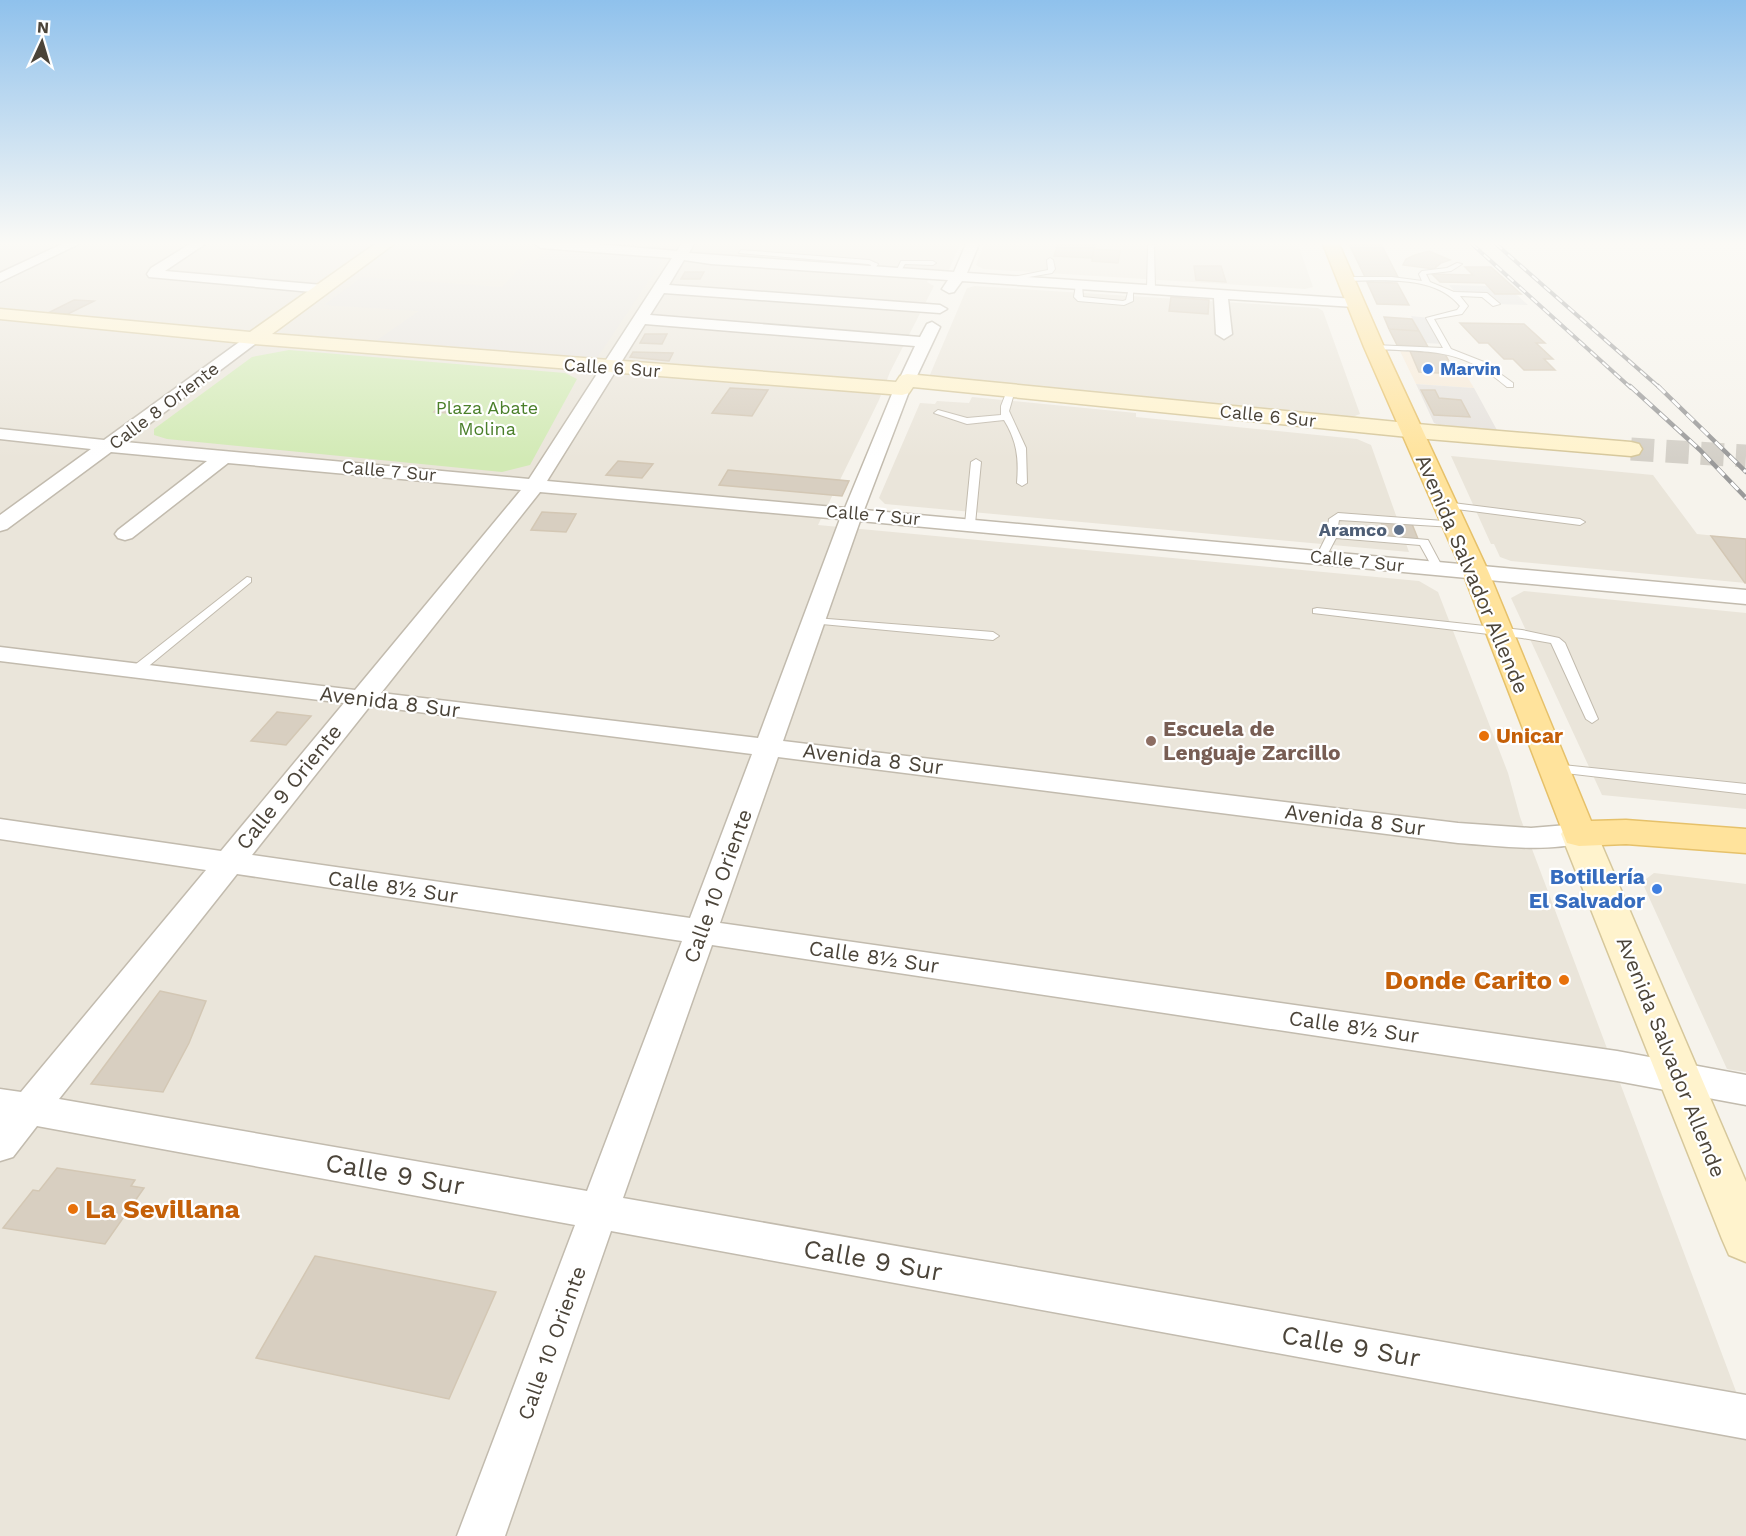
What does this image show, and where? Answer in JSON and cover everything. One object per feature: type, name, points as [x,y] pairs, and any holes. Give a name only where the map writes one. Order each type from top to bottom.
[{"type":"main road","name":"Avenida Salvador Allende","points":[[1360,316],[1476,573],[1579,834]]},
{"type":"main road","name":"Avenida 8 Sur","points":[[1579,834],[1626,832],[1746,842]]},
{"type":"street","name":"Calle 6 Sur","points":[[17,316],[254,339],[609,368],[1011,390],[1411,430],[1630,449]]},
{"type":"street","name":"Calle 8 Oriente","points":[[0,525],[287,316]]},
{"type":"street","name":"Calle 9 Oriente","points":[[0,1145],[14,1106],[227,863],[535,484],[641,316]]},
{"type":"street","name":"Calle 10 Oriente","points":[[481,1536],[853,513],[904,384],[937,316]]},
{"type":"street","points":[[1223,316],[1224,334]]},
{"type":"street","points":[[639,319],[924,342]]},
{"type":"street","name":"Calle 7 Sur","points":[[0,434],[1746,597]]},
{"type":"street","points":[[125,534],[225,456]]},
{"type":"street","name":"Avenida 8 Sur","points":[[0,654],[769,746],[1458,833],[1531,838],[1579,834]]},
{"type":"street","name":"Calle 8½ Sur","points":[[0,829],[1617,1066],[1746,1090]]},
{"type":"street","name":"Avenida Salvador Allende","points":[[1579,834],[1746,1239]]},
{"type":"street","name":"Calle 9 Sur","points":[[14,1106],[1746,1417]]},
{"type":"lane","points":[[1439,316],[1430,318],[1448,351]]},
{"type":"lane","points":[[1374,347],[1448,351],[1467,356],[1495,372],[1510,385]]},
{"type":"lane","points":[[1011,390],[1005,406],[1005,417],[1018,436],[1023,453],[1022,483]]},
{"type":"lane","points":[[938,414],[967,421],[1005,417]]},
{"type":"lane","points":[[970,524],[976,462]]},
{"type":"lane","points":[[1321,557],[1332,535],[1334,519],[1338,516],[1416,521],[1449,514],[1580,522]]},
{"type":"lane","points":[[1416,521],[1439,570]]},
{"type":"lane","points":[[1332,535],[1424,542]]},
{"type":"lane","points":[[135,671],[247,580]]},
{"type":"lane","points":[[1317,611],[1499,631],[1555,640],[1559,643],[1592,718]]},
{"type":"lane","points":[[815,621],[993,636]]},
{"type":"lane","points":[[1553,768],[1746,789]]},
{"type":"shaded area","points":[[0,316],[919,316],[818,525],[1419,581],[1438,592],[1508,773],[1520,817],[1746,1418],[1746,1536],[0,1536]]},
{"type":"shaded area","points":[[412,316],[625,316],[597,358],[377,340]]},
{"type":"shaded area","points":[[955,316],[1325,316],[1360,414],[1350,418],[929,377]]},
{"type":"shaded area","points":[[1411,316],[1430,318],[1444,344],[1425,343]]},
{"type":"shaded area","points":[[1400,351],[1445,354],[1456,374],[1466,375],[1474,388],[1416,384]]},
{"type":"shaded area","points":[[1416,384],[1474,388],[1498,432],[1446,428],[1434,423]]},
{"type":"shaded area","points":[[972,397],[1136,413],[1136,417],[1357,439],[1371,445],[1409,552],[885,504],[879,498],[920,403],[935,404],[937,401],[969,403]]},
{"type":"shaded area","points":[[1451,456],[1653,475],[1697,534],[1746,539],[1746,583],[1511,561],[1500,557],[1494,544],[1491,544]]},
{"type":"shaded area","points":[[1524,591],[1746,613],[1746,809],[1602,795],[1511,598]]},
{"type":"shaded area","points":[[1654,873],[1746,884],[1746,1072],[1727,1069],[1642,882]]},
{"type":"green space","name":"Plaza Abate Molina","points":[[289,350],[565,373],[577,379],[530,465],[502,472],[167,439],[154,435],[154,429],[252,357]]},
{"type":"building","points":[[1384,317],[1412,319],[1419,331],[1389,329]]},
{"type":"building","points":[[1460,323],[1524,324],[1545,343],[1536,343],[1553,359],[1544,359],[1555,370],[1524,370],[1513,359],[1504,359],[1488,343],[1479,343]]},
{"type":"building","points":[[1389,329],[1419,331],[1428,347],[1397,345]]},
{"type":"building","points":[[645,334],[667,334],[662,344],[640,343]]},
{"type":"building","points":[[1410,351],[1445,354],[1456,374],[1419,372]]},
{"type":"building","points":[[633,352],[673,353],[669,361],[630,357]]},
{"type":"building","points":[[730,388],[768,390],[752,416],[712,413]]},
{"type":"building","points":[[1421,390],[1435,390],[1439,398],[1461,400],[1470,417],[1434,415]]},
{"type":"building","points":[[443,403],[456,404],[447,413],[434,412]]},
{"type":"building","points":[[618,461],[653,464],[642,478],[606,475]]},
{"type":"building","points":[[728,470],[849,481],[842,496],[719,485]]},
{"type":"building","points":[[542,512],[576,514],[566,532],[531,530]]},
{"type":"building","name":"Aramco","points":[[1381,522],[1412,524],[1418,539],[1386,536]]},
{"type":"building","points":[[1711,536],[1746,539],[1746,583],[1745,583]]},
{"type":"building","points":[[277,712],[311,716],[286,745],[251,741]]},
{"type":"building","points":[[160,991],[206,1001],[189,1043],[163,1092],[91,1084]]},
{"type":"building","name":"La Sevillana","points":[[57,1168],[135,1180],[131,1186],[144,1188],[105,1244],[3,1228],[33,1190],[39,1191]]},
{"type":"building","points":[[315,1256],[496,1292],[449,1399],[256,1358]]},
{"type":"tunnel","points":[[1631,449],[1746,456]]},
{"type":"railway","points":[[1551,316],[1631,388]]},
{"type":"railway","points":[[1578,316],[1660,388]]},
{"type":"railway","points":[[1630,386],[1700,450],[1746,498]]},
{"type":"railway","points":[[1658,386],[1746,472]]},
{"type":"place","name":"Marvin","points":[[1428,369]]},
{"type":"place","name":"Aramco","points":[[1399,530]]},
{"type":"place","name":"Unicar","points":[[1484,736]]},
{"type":"place","name":"Escuela de Lenguaje Zarcillo","points":[[1151,741]]},
{"type":"place","name":"Botillería El Salvador","points":[[1657,889]]},
{"type":"place","name":"Donde Carito","points":[[1564,980]]},
{"type":"place","name":"La Sevillana","points":[[73,1209]]}]
